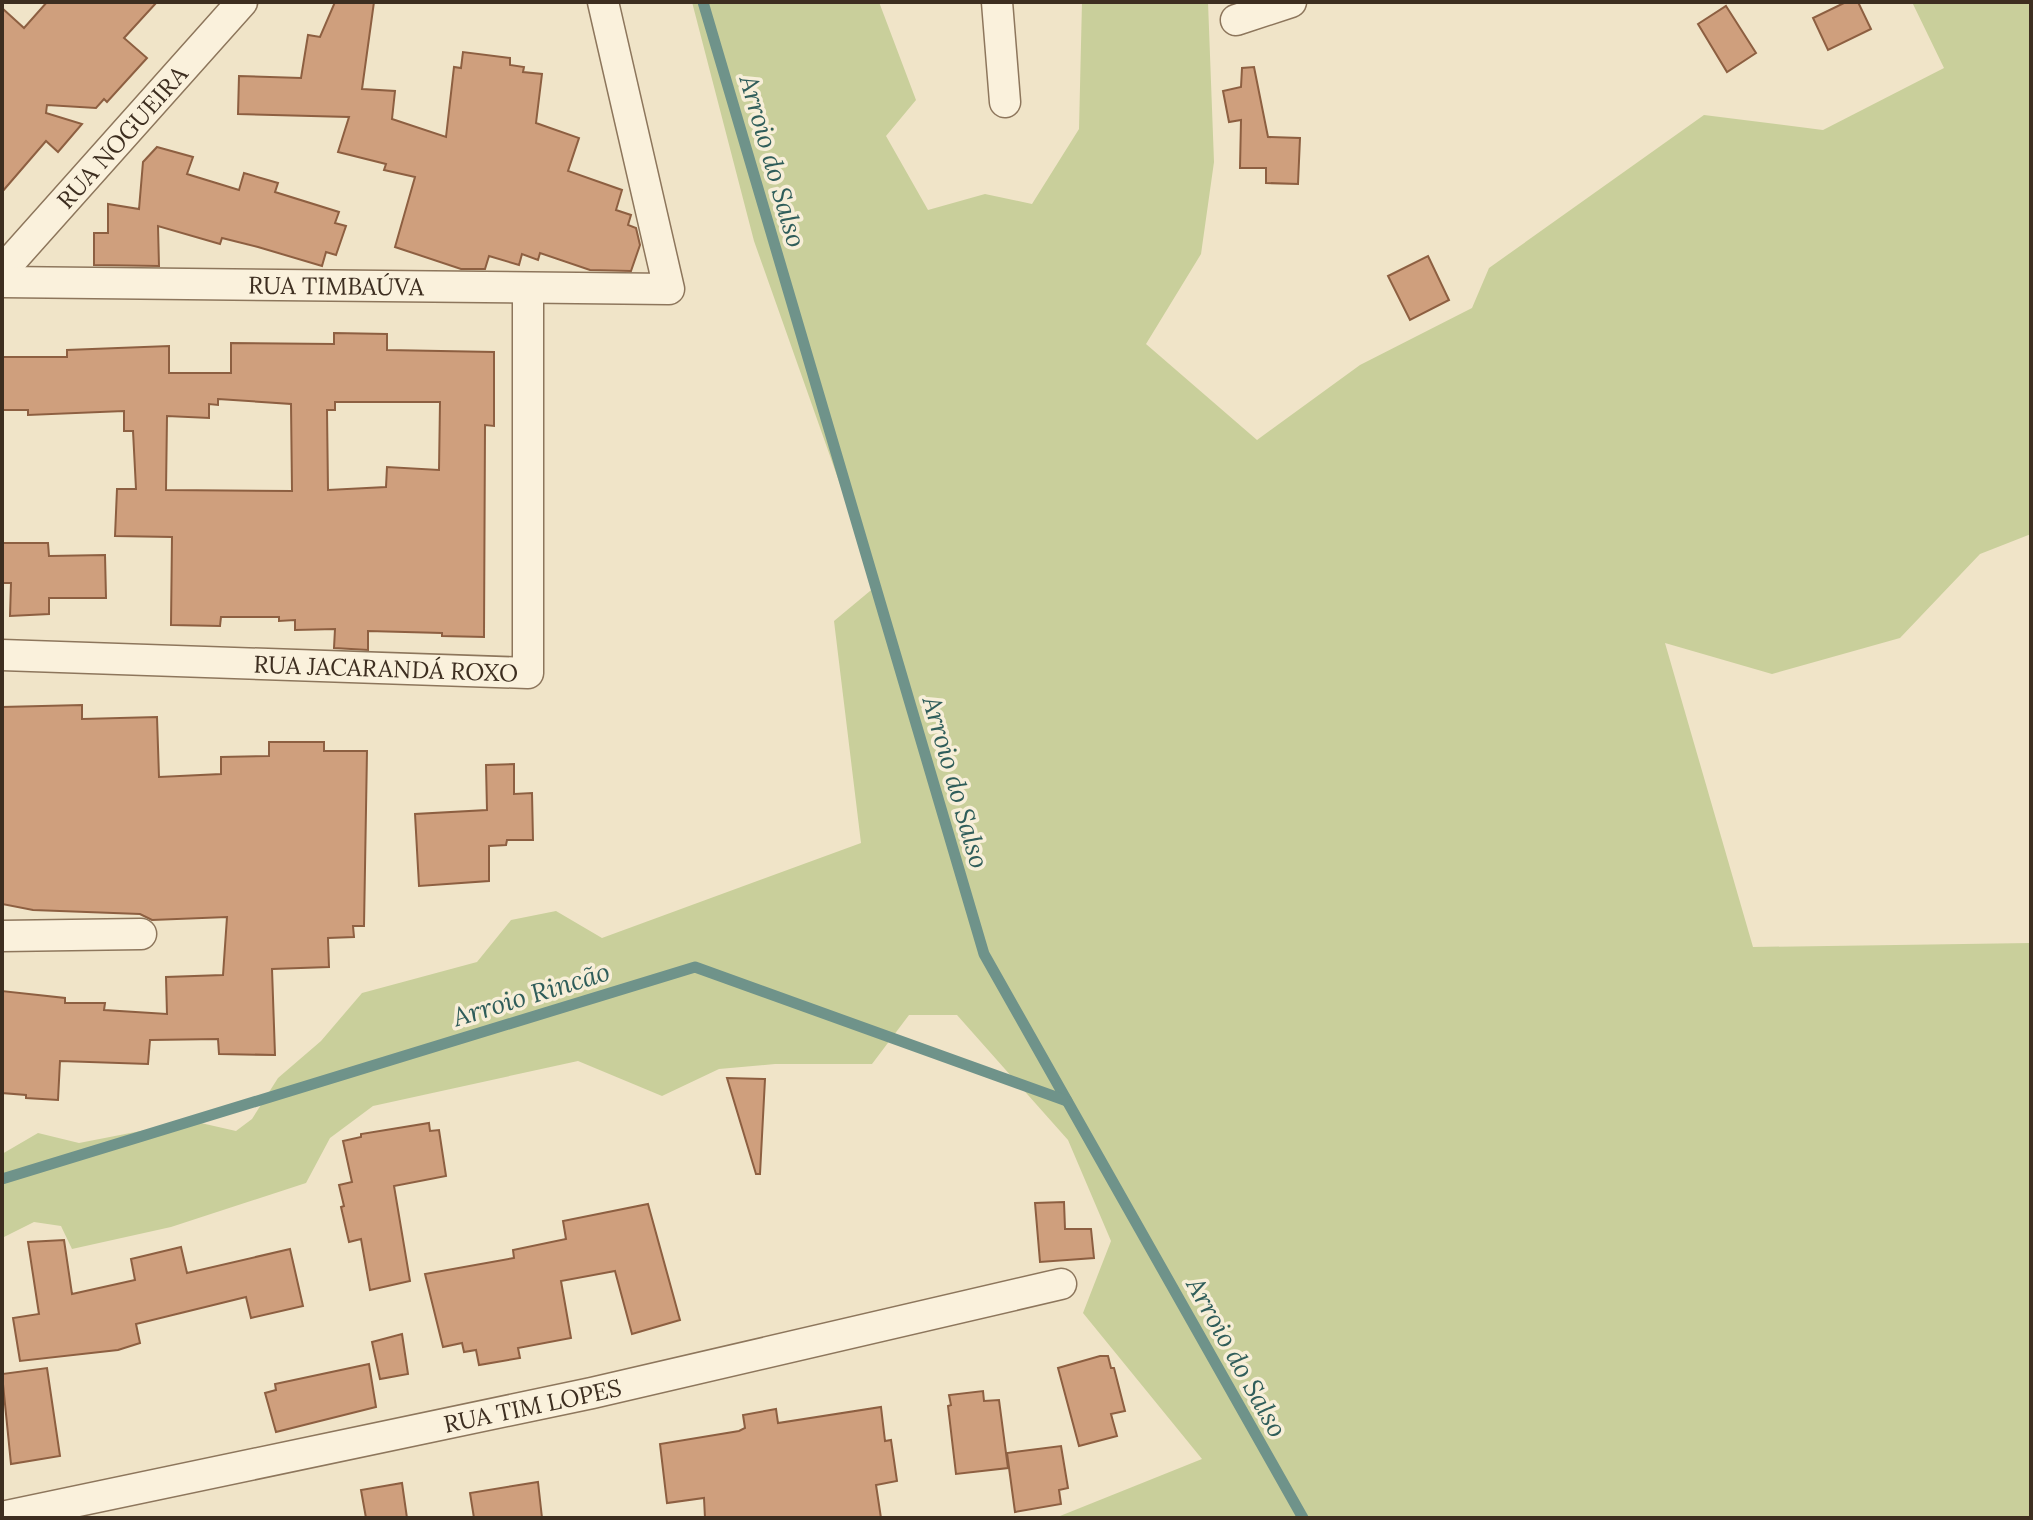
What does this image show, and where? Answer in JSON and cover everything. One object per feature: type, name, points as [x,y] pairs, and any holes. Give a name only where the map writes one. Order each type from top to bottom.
[{"type":"street","name":"RUA NOGUEIRA","points":[[2,271],[242,2]]},
{"type":"street","name":"RUA TIMBAÚVA","points":[[2,282],[669,289],[603,2]]},
{"type":"street","points":[[997,2],[1005,102]]},
{"type":"street","points":[[1236,20],[1291,2]]},
{"type":"street","name":"RUA JACARANDÁ ROXO","points":[[2,655],[528,673],[528,288]]},
{"type":"street","points":[[2,936],[141,934]]},
{"type":"street","name":"RUA TIM LOPES","points":[[2,1517],[577,1396],[1061,1284]]},
{"type":"green space","points":[[692,2],[879,2],[916,100],[886,136],[928,210],[985,194],[1032,204],[1079,129],[1082,2],[1208,2],[1214,162],[1201,254],[1146,344],[1257,440],[1360,365],[1472,308],[1489,268],[1704,115],[1823,130],[1944,68],[1912,2],[2031,2],[2031,534],[1980,554],[1900,638],[1772,674],[1665,643],[1753,947],[2031,943],[2031,1518],[1055,1518],[1202,1459],[1083,1313],[1111,1241],[1068,1140],[957,1015],[909,1015],[872,1064],[775,1064],[719,1069],[662,1096],[578,1061],[373,1106],[330,1138],[306,1183],[171,1227],[72,1249],[61,1226],[34,1222],[2,1238],[2,1154],[38,1133],[79,1143],[192,1121],[236,1131],[252,1119],[278,1078],[321,1041],[362,993],[477,962],[511,920],[556,911],[602,938],[861,843],[834,621],[876,586],[754,241]]},
{"type":"building","points":[[47,2],[157,2],[124,38],[147,58],[107,102],[104,99],[96,108],[47,105],[46,113],[82,124],[58,152],[46,141],[2,192],[2,8],[24,28]]},
{"type":"building","points":[[335,2],[374,2],[362,89],[395,91],[392,119],[446,137],[454,67],[461,68],[463,52],[510,58],[510,65],[524,67],[523,72],[542,74],[536,123],[579,138],[568,171],[622,190],[616,210],[631,215],[628,225],[636,228],[640,245],[631,271],[590,270],[540,253],[538,260],[522,254],[519,265],[489,256],[485,269],[461,269],[395,247],[415,177],[384,170],[386,164],[338,152],[349,117],[238,114],[239,76],[301,78],[308,35],[320,37]]},
{"type":"building","points":[[1846,2],[1858,2],[1871,29],[1828,50],[1813,18]]},
{"type":"building","points":[[1726,6],[1756,53],[1727,72],[1698,24]]},
{"type":"building","points":[[1254,67],[1268,137],[1300,138],[1298,184],[1266,183],[1266,168],[1240,168],[1241,120],[1229,122],[1223,91],[1241,87],[1242,68]]},
{"type":"building","points":[[157,147],[193,157],[187,174],[239,190],[244,173],[278,183],[275,192],[339,212],[335,223],[346,226],[336,255],[326,252],[322,266],[222,238],[220,244],[158,226],[159,266],[94,265],[94,233],[108,233],[108,204],[139,209],[143,162]]},
{"type":"building","points":[[1428,256],[1449,300],[1410,320],[1388,276]]},
{"type":"building","points":[[334,333],[387,334],[387,350],[494,352],[494,426],[485,425],[484,637],[368,631],[368,650],[334,648],[335,629],[295,630],[295,620],[279,621],[279,617],[221,617],[220,626],[171,625],[172,537],[115,536],[117,489],[136,489],[133,431],[124,431],[124,411],[28,415],[28,410],[2,410],[2,357],[67,357],[67,350],[169,346],[169,373],[231,373],[231,343],[334,344]],"holes":[[[218,399],[291,404],[292,491],[166,490],[167,416],[209,418],[209,404],[218,405]],[[335,402],[440,402],[439,470],[387,467],[386,487],[328,490],[327,410],[335,410]]]},
{"type":"building","points":[[2,543],[48,543],[49,556],[105,555],[106,598],[49,598],[49,614],[10,616],[11,583],[2,583]]},
{"type":"building","points":[[82,705],[82,719],[157,717],[159,777],[221,774],[221,757],[269,756],[269,742],[324,742],[324,751],[367,751],[364,926],[353,926],[354,937],[328,938],[329,967],[272,969],[275,1055],[219,1054],[218,1039],[150,1040],[148,1064],[60,1061],[58,1100],[2,1093],[2,991],[65,998],[65,1003],[105,1003],[104,1010],[167,1014],[166,977],[223,975],[227,917],[152,920],[140,914],[33,910],[2,904],[2,707]]},
{"type":"building","points":[[514,764],[514,794],[532,793],[533,840],[507,840],[506,845],[489,846],[489,881],[419,886],[415,814],[487,810],[486,765]]},
{"type":"building","points":[[727,1078],[765,1079],[760,1174],[756,1174]]},
{"type":"building","points":[[429,1123],[430,1131],[439,1130],[446,1176],[394,1186],[410,1281],[370,1290],[361,1239],[349,1242],[341,1207],[344,1206],[339,1185],[352,1182],[343,1141],[361,1137],[361,1134]]},
{"type":"building","points":[[1064,1202],[1065,1229],[1091,1229],[1094,1258],[1040,1262],[1035,1203]]},
{"type":"building","points":[[648,1204],[680,1320],[632,1334],[615,1271],[561,1281],[571,1338],[518,1348],[520,1358],[479,1365],[476,1350],[464,1352],[462,1343],[443,1347],[425,1274],[514,1258],[513,1250],[566,1239],[563,1221]]},
{"type":"building","points":[[64,1240],[72,1294],[135,1280],[131,1259],[181,1247],[187,1273],[290,1249],[303,1306],[251,1318],[246,1297],[136,1324],[140,1343],[118,1350],[20,1361],[13,1318],[39,1314],[28,1242]]},
{"type":"building","points":[[402,1334],[408,1374],[380,1379],[372,1342]]},
{"type":"building","points":[[1108,1356],[1111,1368],[1114,1368],[1125,1411],[1111,1414],[1117,1436],[1079,1446],[1058,1368]]},
{"type":"building","points":[[369,1364],[376,1407],[276,1432],[265,1393],[276,1390],[275,1384]]},
{"type":"building","points":[[47,1368],[60,1456],[11,1464],[2,1374]]},
{"type":"building","points":[[983,1391],[984,1401],[999,1400],[1008,1468],[956,1474],[949,1395]]},
{"type":"building","points":[[881,1407],[885,1441],[891,1440],[897,1481],[876,1485],[881,1518],[705,1518],[704,1498],[667,1503],[660,1444],[739,1431],[745,1428],[743,1415],[776,1409],[778,1423]]},
{"type":"building","points":[[1061,1446],[1068,1488],[1059,1490],[1061,1504],[1015,1512],[1007,1453]]},
{"type":"building","points":[[538,1482],[542,1518],[474,1518],[470,1493]]},
{"type":"building","points":[[402,1483],[407,1518],[366,1518],[361,1490]]},
{"type":"waterway","name":"Arroio do Salso","points":[[703,2],[984,954],[1303,1518]]},
{"type":"waterway","name":"Arroio Rincão","points":[[2,1179],[695,967],[1067,1101]]}]
